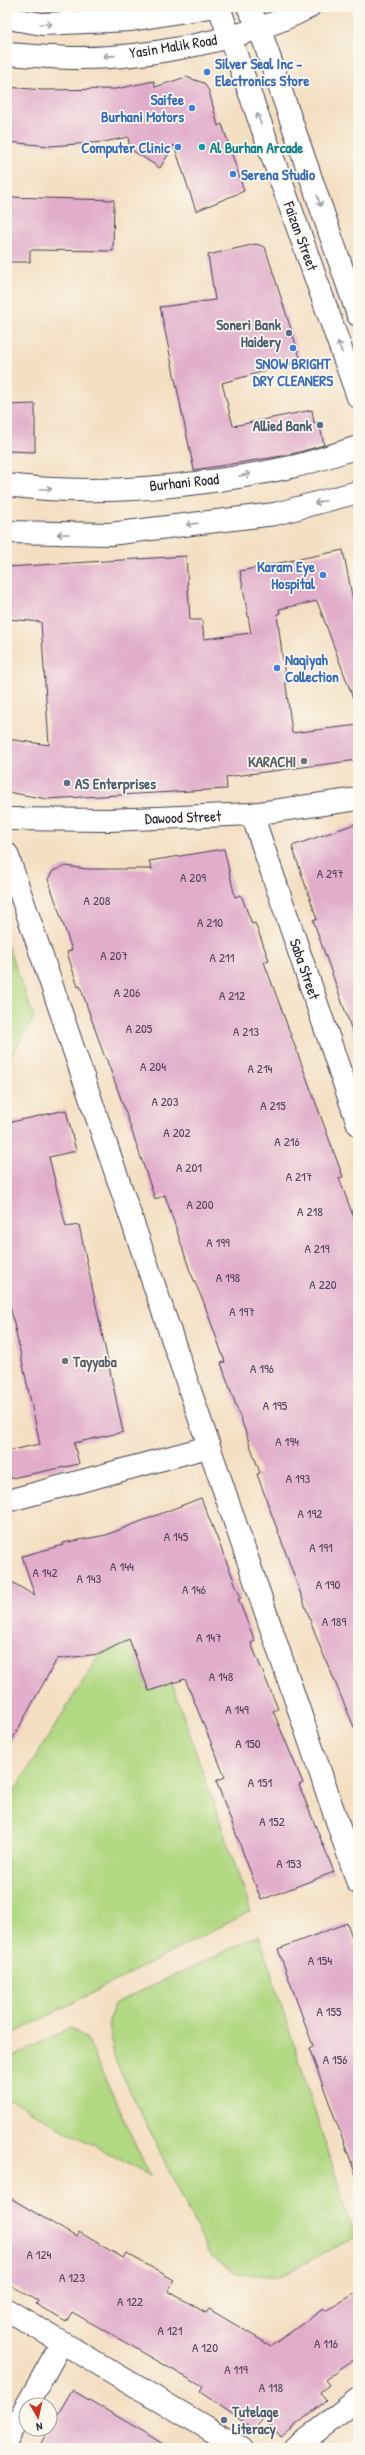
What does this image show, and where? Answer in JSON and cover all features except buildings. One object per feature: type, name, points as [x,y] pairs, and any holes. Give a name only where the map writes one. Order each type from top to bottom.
[{"type":"street","points":[[7,18],[42,24],[131,20],[210,7]]},
{"type":"street","name":"Faizan Street","points":[[219,7],[358,397]]},
{"type":"street","name":"Faizan Street","points":[[248,7],[259,27],[358,315]]},
{"type":"street","name":"Yasin Malik Road","points":[[7,54],[74,58],[153,53],[230,37],[295,14],[309,7]]},
{"type":"street","name":"Burhani Road","points":[[7,485],[38,489],[119,489],[208,481],[292,467],[358,447]]},
{"type":"street","points":[[7,532],[110,534],[275,514],[358,492]]},
{"type":"street","name":"Dawood Street","points":[[7,818],[109,820],[252,814],[358,799]]},
{"type":"street","name":"Saba Street","points":[[252,814],[358,1124]]},
{"type":"street","points":[[7,854],[208,1447],[358,1882]]},
{"type":"street","points":[[7,1501],[208,1447]]},
{"type":"street","points":[[7,2310],[61,2344],[241,2448]]},
{"type":"street","points":[[31,2397],[61,2344]]},
{"type":"street","points":[[295,2448],[358,2399]]},
{"type":"street","points":[[7,2440],[18,2420]]},
{"type":"shaded area","points":[[7,7],[142,7],[90,13],[7,12]]},
{"type":"green space","points":[[7,945],[34,1017],[7,1062]]},
{"type":"green space","points":[[129,1639],[149,1691],[172,1683],[251,1911],[7,2037],[7,1803],[100,1654]]},
{"type":"green space","points":[[259,1935],[355,2237],[278,2277],[237,2273],[210,2256],[114,2058],[109,2021],[114,2004]]},
{"type":"green space","points":[[70,2028],[86,2038],[150,2176],[7,2098],[7,2060]]},
{"type":"place","name":"Silver Seal Inc - Electronics Store","points":[[207,72]]},
{"type":"place","name":"Saifee Burhani Motors","points":[[192,108]]},
{"type":"place","name":"Computer Clinic","points":[[178,147]]},
{"type":"place","name":"Al Burhan Arcade","points":[[202,147]]},
{"type":"place","name":"Serena Studio","points":[[233,174]]},
{"type":"place","name":"Soneri Bank Haidery","points":[[289,333]]},
{"type":"place","name":"SNOW BRIGHT DRY CLEANERS","points":[[293,348]]},
{"type":"place","name":"Allied Bank","points":[[320,425]]},
{"type":"place","name":"Karam Eye Hospital","points":[[323,575]]},
{"type":"place","name":"Naqiyah Collection","points":[[277,668]]},
{"type":"place","name":"KARACHI","points":[[304,761]]},
{"type":"place","name":"AS Enterprises","points":[[67,783]]},
{"type":"place","name":"Tayyaba","points":[[65,1361]]},
{"type":"place","name":"Tutelage Literacy","points":[[224,2420]]}]
